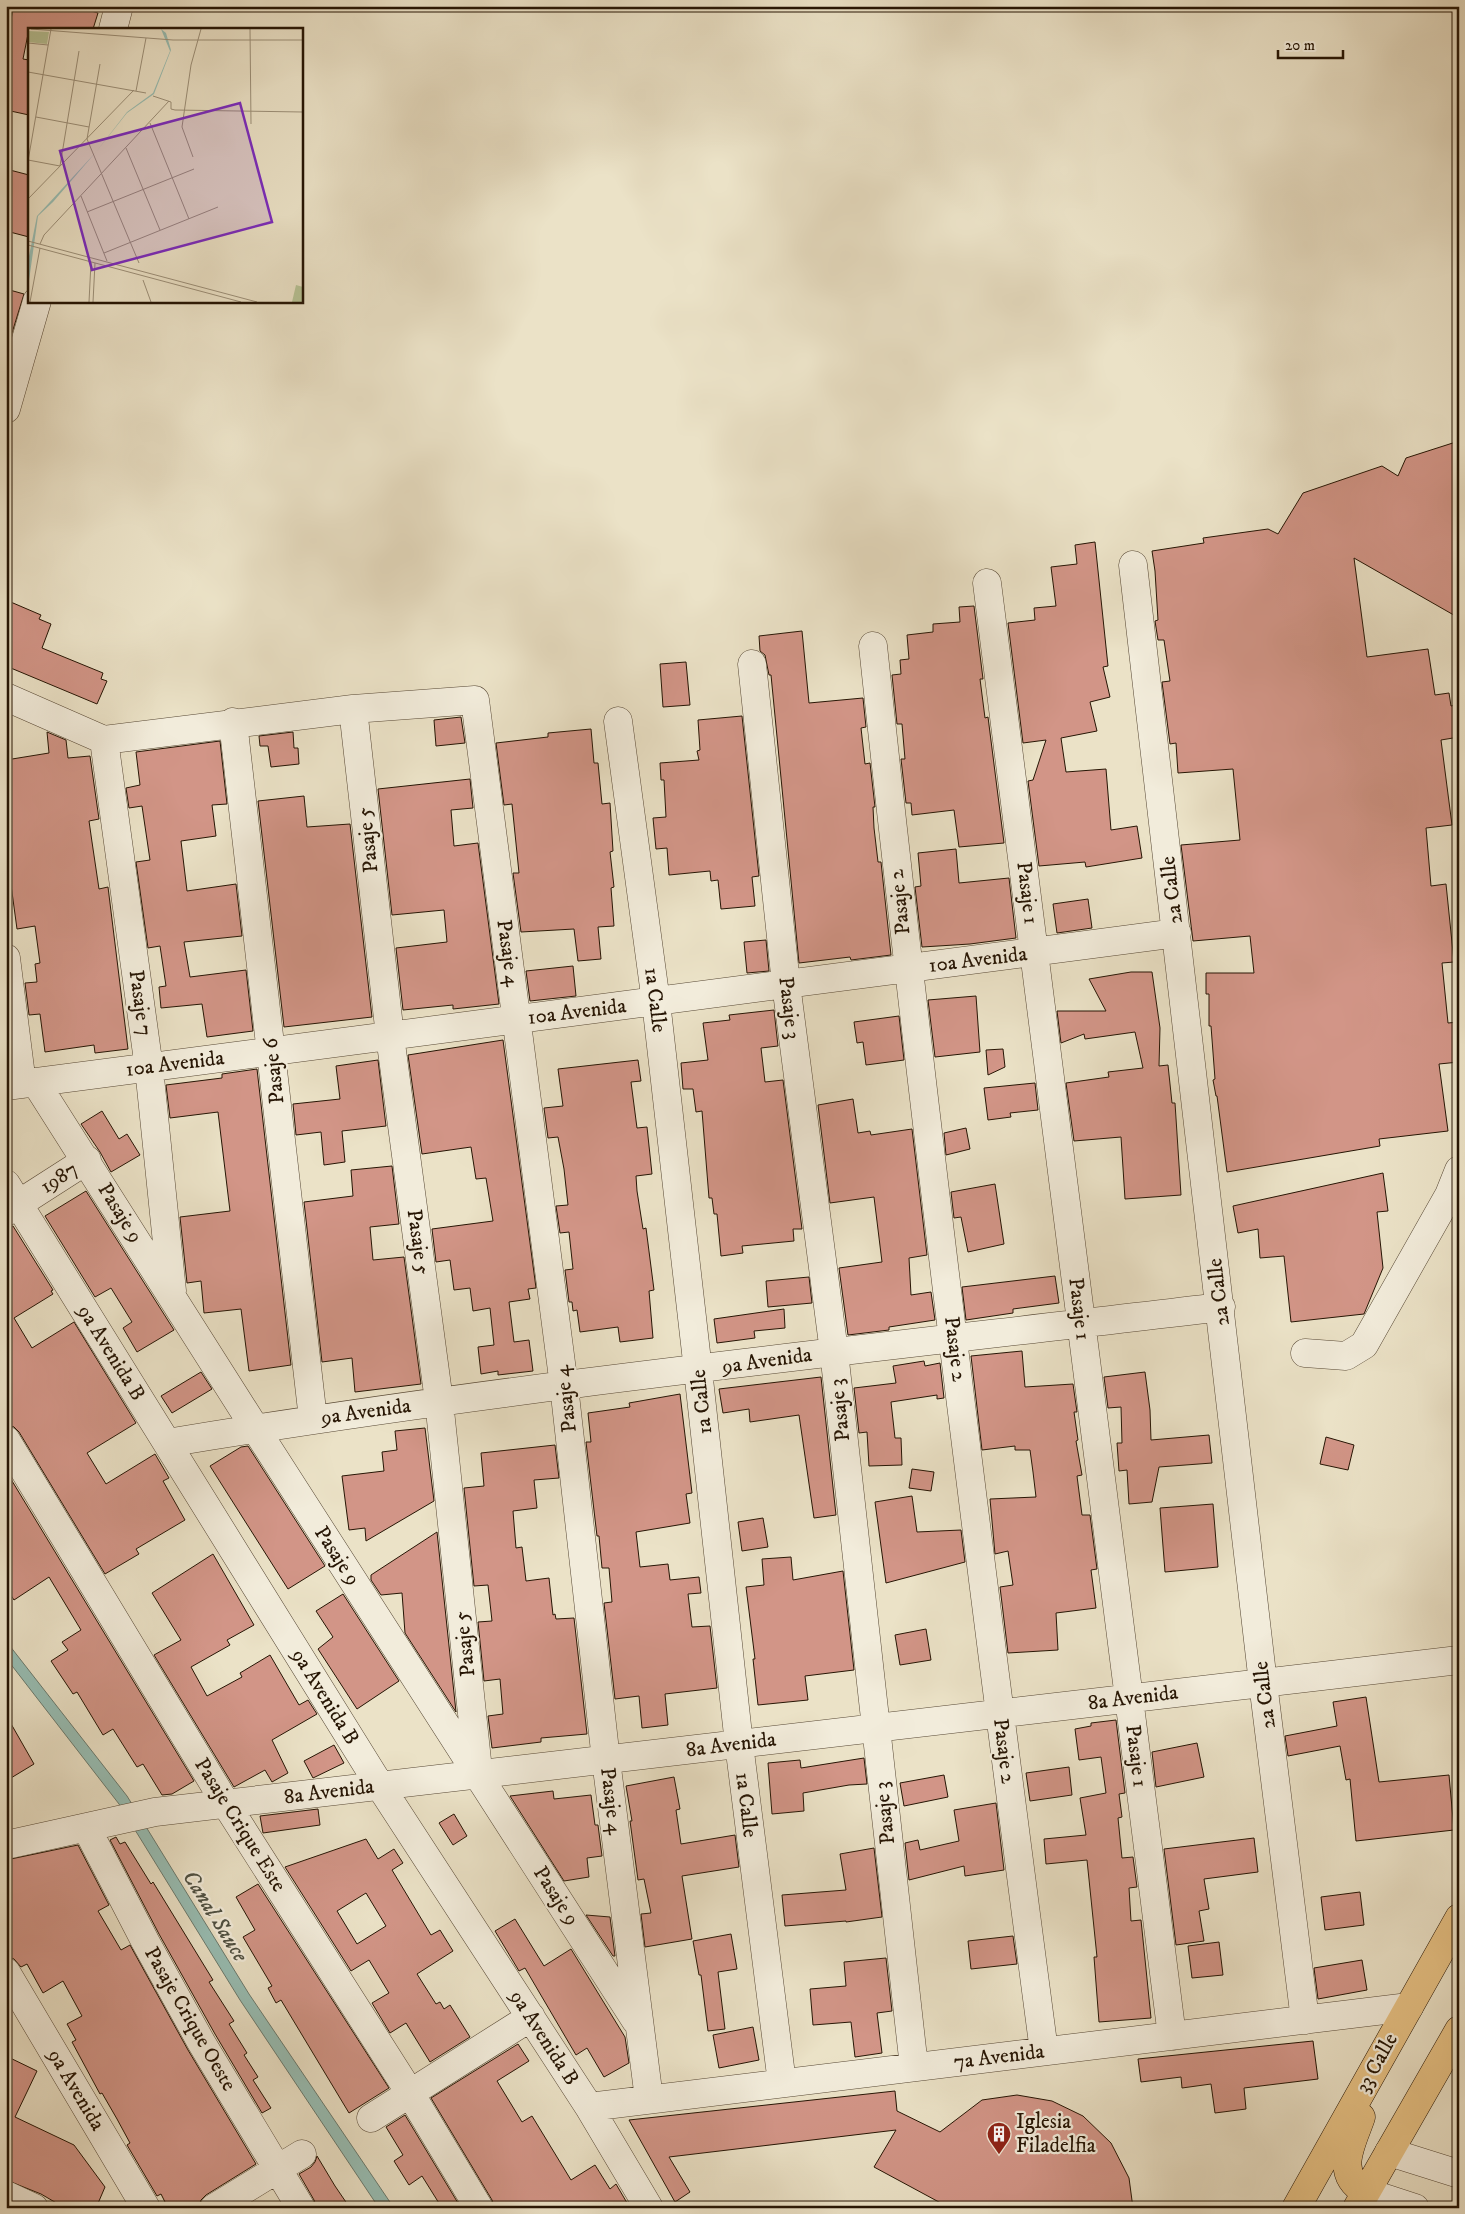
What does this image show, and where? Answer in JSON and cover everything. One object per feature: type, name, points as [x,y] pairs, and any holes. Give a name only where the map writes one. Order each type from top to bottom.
[{"type":"main road","name":"33 Calle","points":[[1296,2208],[1459,1918]]},
{"type":"main road","points":[[1362,2200],[1459,2030]]},
{"type":"main road","points":[[1362,2200],[1347,2169],[1346,2161],[1386,2047]]},
{"type":"street","points":[[113,28],[119,6]]},
{"type":"street","points":[[6,409],[36,302]]},
{"type":"street","name":"2a Calle","points":[[1133,565],[1221,1307],[1263,1683],[1305,2020]]},
{"type":"street","name":"Pasaje 1","points":[[987,583],[1172,2036]]},
{"type":"street","name":"Pasaje 2","points":[[873,646],[907,969],[1044,2051]]},
{"type":"street","name":"Pasaje 3","points":[[752,664],[786,984],[834,1352],[914,2067]]},
{"type":"street","points":[[6,697],[104,740],[233,722],[353,709]]},
{"type":"street","name":"Pasaje 4","points":[[353,709],[475,700],[564,1386],[606,1760],[649,2099]]},
{"type":"street","name":"Pasaje 5","points":[[353,709],[390,1036],[439,1401],[479,1775]]},
{"type":"street","name":"1a Calle","points":[[618,721],[656,1002],[739,1744],[782,2083]]},
{"type":"street","name":"Pasaje 6","points":[[233,722],[272,1052],[312,1419]]},
{"type":"street","name":"Pasaje 7","points":[[104,740],[149,1068],[173,1296]]},
{"type":"street","name":"10a Avenida","points":[[18,1070],[149,1068],[1177,933]]},
{"type":"street","points":[[6,958],[18,1070]]},
{"type":"street","name":"Pasaje 9","points":[[18,1070],[87,1160],[255,1428],[640,2027]]},
{"type":"street","name":"1987","points":[[10,1200],[87,1160]]},
{"type":"street","points":[[1305,1353],[1346,1356],[1364,1346],[1449,1195],[1459,1170]]},
{"type":"street","name":"9a Avenida B","points":[[10,1200],[167,1443],[380,1786],[589,2107],[649,2208]]},
{"type":"street","name":"9a Avenida","points":[[167,1443],[312,1419],[439,1401],[834,1352],[1221,1307]]},
{"type":"street","name":"Pasaje Crique Este","points":[[6,1440],[226,1804],[410,2093],[479,2208]]},
{"type":"street","name":"8a Avenida","points":[[6,1845],[155,1812],[1459,1660]]},
{"type":"street","name":"Pasaje Crique Oeste","points":[[86,1827],[182,2009],[301,2208]]},
{"type":"street","name":"9a Avenida","points":[[6,1972],[14,2008],[146,2208]]},
{"type":"street","name":"7a Avenida","points":[[589,2107],[1409,2007]]},
{"type":"street","points":[[371,2118],[531,2017]]},
{"type":"street","points":[[1389,2152],[1459,2174]]},
{"type":"street","points":[[214,2208],[302,2154]]},
{"type":"street","points":[[6,2195],[34,2208]]},
{"type":"street","points":[[1362,2200],[1415,2208]]},
{"type":"water","points":[[6,1641],[127,1796],[249,1994],[394,2208],[379,2208],[240,2000],[119,1804],[6,1658]]},
{"type":"building","points":[[14,6],[74,6],[98,13],[93,28],[28,28],[23,59],[28,60],[28,115],[6,110],[6,41]]},
{"type":"building","points":[[6,169],[28,175],[28,237],[6,231]]},
{"type":"building","points":[[6,289],[24,294],[7,349],[6,349]]},
{"type":"building","points":[[1459,441],[1459,618],[1354,558],[1367,657],[1428,649],[1435,695],[1449,693],[1451,706],[1455,705],[1459,737],[1441,740],[1452,825],[1426,828],[1431,886],[1446,884],[1454,962],[1442,963],[1448,1023],[1459,1022],[1459,1062],[1439,1064],[1448,1131],[1379,1139],[1380,1146],[1227,1172],[1217,1096],[1213,1080],[1215,1079],[1211,1026],[1209,1026],[1209,994],[1206,994],[1206,973],[1254,973],[1250,936],[1193,941],[1181,845],[1240,840],[1233,769],[1178,773],[1176,743],[1170,744],[1162,682],[1170,681],[1164,640],[1158,640],[1155,621],[1158,620],[1152,551],[1204,543],[1203,538],[1268,529],[1278,534],[1303,493],[1382,466],[1398,476],[1406,458]]},
{"type":"building","points":[[1095,542],[1108,666],[1103,667],[1110,697],[1090,702],[1097,731],[1061,738],[1066,772],[1106,769],[1111,830],[1137,826],[1142,858],[1086,867],[1085,862],[1039,866],[1028,781],[1033,780],[1046,740],[1023,743],[1008,623],[1035,620],[1034,608],[1056,606],[1051,567],[1077,564],[1075,545]]},
{"type":"building","points":[[6,600],[41,615],[39,619],[51,624],[42,648],[103,673],[101,679],[107,681],[97,704],[6,666]]},
{"type":"building","points":[[974,606],[983,679],[980,679],[985,718],[988,717],[1004,843],[959,847],[954,810],[912,815],[911,803],[906,803],[901,759],[905,759],[902,724],[897,724],[892,675],[901,674],[900,660],[909,659],[907,635],[933,632],[933,624],[960,622],[959,607]]},
{"type":"building","points":[[802,631],[809,703],[863,698],[866,727],[861,728],[865,764],[870,763],[875,807],[873,807],[874,828],[878,862],[881,862],[891,955],[851,960],[850,957],[799,963],[771,675],[769,675],[765,655],[760,651],[759,636]]},
{"type":"building","points":[[686,662],[690,705],[663,707],[660,664]]},
{"type":"building","points":[[742,716],[759,876],[752,877],[755,906],[721,909],[718,880],[711,881],[710,871],[669,875],[667,848],[656,849],[653,818],[666,817],[664,780],[661,780],[660,763],[699,760],[697,751],[700,750],[698,720]]},
{"type":"building","points":[[461,717],[465,743],[436,746],[434,720]]},
{"type":"building","points":[[591,729],[594,763],[598,763],[602,804],[610,803],[613,851],[610,852],[614,887],[611,888],[614,926],[598,927],[601,959],[578,961],[574,929],[521,932],[513,873],[519,873],[512,804],[504,805],[496,743],[548,737],[548,733]]},
{"type":"building","points":[[47,732],[66,740],[68,758],[90,756],[99,819],[89,821],[99,889],[108,887],[128,1049],[95,1053],[94,1045],[45,1052],[40,1014],[29,1015],[25,983],[37,982],[35,964],[40,963],[35,926],[17,929],[6,848],[6,760],[49,753]]},
{"type":"building","points":[[293,732],[294,748],[298,748],[299,764],[271,767],[268,746],[260,746],[259,736]]},
{"type":"building","points":[[220,741],[227,804],[212,805],[216,836],[181,841],[187,891],[236,884],[242,936],[184,942],[190,977],[246,970],[253,1031],[207,1037],[202,1004],[161,1008],[159,987],[166,986],[160,946],[148,948],[136,862],[150,860],[142,806],[129,808],[126,788],[140,785],[136,752]]},
{"type":"building","points":[[470,779],[473,808],[451,810],[454,846],[478,843],[499,1004],[453,1009],[453,1005],[403,1010],[396,948],[447,942],[444,910],[392,915],[378,789]]},
{"type":"building","points":[[304,796],[307,827],[350,824],[372,1017],[284,1027],[258,801]]},
{"type":"building","points":[[956,849],[959,883],[1009,878],[1016,938],[970,944],[922,947],[915,887],[921,886],[918,853]]},
{"type":"building","points":[[1088,899],[1092,928],[1057,933],[1053,904]]},
{"type":"building","points":[[766,940],[769,971],[747,973],[744,942]]},
{"type":"building","points":[[573,966],[576,996],[530,1001],[526,971]]},
{"type":"building","points":[[1131,972],[1152,972],[1160,1028],[1159,1066],[1168,1065],[1172,1103],[1175,1103],[1181,1195],[1125,1199],[1121,1137],[1074,1141],[1066,1083],[1109,1077],[1108,1072],[1143,1068],[1135,1032],[1085,1039],[1084,1034],[1061,1043],[1057,1011],[1106,1011],[1089,979]]},
{"type":"building","points":[[976,996],[980,1052],[935,1057],[928,1000]]},
{"type":"building","points":[[774,1010],[778,1046],[761,1048],[765,1082],[783,1080],[802,1229],[793,1229],[794,1241],[742,1246],[743,1253],[721,1256],[717,1214],[714,1214],[712,1198],[709,1198],[702,1111],[696,1112],[693,1089],[683,1089],[681,1063],[708,1060],[703,1023],[730,1020],[729,1015]]},
{"type":"building","points":[[899,1016],[904,1060],[866,1065],[863,1042],[857,1043],[854,1022]]},
{"type":"building","points":[[503,1040],[536,1288],[528,1289],[530,1299],[509,1302],[514,1342],[529,1340],[533,1371],[498,1375],[498,1371],[481,1374],[478,1347],[494,1345],[490,1308],[473,1311],[470,1288],[454,1290],[450,1260],[436,1262],[432,1229],[493,1221],[486,1178],[476,1179],[471,1147],[422,1154],[408,1055]]},
{"type":"building","points":[[1003,1049],[1005,1067],[988,1075],[986,1050]]},
{"type":"building","points":[[378,1060],[386,1126],[342,1131],[345,1162],[324,1165],[321,1132],[296,1135],[293,1104],[340,1099],[336,1066]]},
{"type":"building","points":[[638,1060],[641,1081],[631,1082],[637,1128],[647,1127],[652,1174],[636,1176],[643,1229],[646,1228],[654,1290],[649,1291],[653,1338],[620,1342],[618,1327],[580,1332],[577,1310],[573,1311],[572,1302],[569,1302],[565,1270],[573,1269],[569,1232],[560,1233],[556,1206],[568,1205],[564,1169],[558,1137],[548,1138],[544,1108],[563,1106],[558,1069]]},
{"type":"building","points":[[257,1069],[291,1365],[249,1371],[241,1309],[204,1313],[201,1281],[187,1283],[180,1217],[230,1211],[218,1112],[170,1118],[166,1085],[222,1078],[222,1074]]},
{"type":"building","points":[[1035,1083],[1038,1110],[1010,1113],[1011,1117],[988,1120],[984,1088]]},
{"type":"building","points":[[853,1099],[858,1133],[870,1131],[871,1135],[912,1129],[927,1255],[909,1258],[911,1295],[931,1292],[935,1320],[889,1327],[889,1330],[848,1335],[839,1268],[882,1262],[874,1197],[830,1203],[818,1105]]},
{"type":"building","points":[[102,1111],[119,1139],[127,1134],[140,1155],[111,1172],[81,1124]]},
{"type":"building","points":[[966,1128],[970,1149],[946,1155],[944,1133]]},
{"type":"building","points":[[392,1166],[399,1224],[370,1227],[373,1260],[404,1257],[421,1384],[355,1392],[352,1358],[322,1362],[304,1202],[353,1196],[351,1170]]},
{"type":"building","points":[[1383,1173],[1388,1211],[1377,1212],[1383,1268],[1364,1314],[1291,1322],[1284,1256],[1260,1258],[1258,1229],[1238,1233],[1233,1206]]},
{"type":"building","points":[[995,1184],[1004,1244],[968,1252],[961,1217],[954,1218],[951,1192]]},
{"type":"building","points":[[86,1191],[174,1330],[137,1352],[123,1328],[132,1322],[111,1288],[95,1297],[45,1216]]},
{"type":"building","points":[[13,1226],[53,1290],[51,1291],[53,1294],[14,1318],[32,1348],[74,1322],[136,1423],[87,1453],[106,1484],[155,1454],[169,1478],[163,1481],[185,1520],[136,1549],[139,1554],[105,1574],[19,1432],[14,1427],[6,1424],[6,1228]]},
{"type":"building","points":[[1055,1276],[1059,1303],[1013,1309],[1013,1313],[966,1320],[962,1287]]},
{"type":"building","points":[[809,1277],[812,1303],[768,1307],[766,1281]]},
{"type":"building","points":[[784,1309],[785,1328],[754,1331],[755,1338],[717,1343],[714,1319]]},
{"type":"building","points":[[1022,1351],[1025,1387],[1073,1384],[1077,1412],[1074,1412],[1078,1440],[1076,1441],[1082,1475],[1077,1476],[1082,1515],[1090,1515],[1097,1569],[1091,1570],[1096,1608],[1056,1613],[1058,1650],[1008,1653],[1000,1587],[1013,1585],[1008,1551],[995,1554],[990,1499],[1036,1497],[1033,1472],[1030,1450],[1015,1450],[1015,1446],[982,1450],[971,1356]]},
{"type":"building","points":[[924,1361],[925,1366],[940,1363],[944,1398],[937,1399],[937,1395],[891,1402],[895,1438],[901,1438],[902,1465],[869,1466],[867,1432],[859,1433],[854,1388],[896,1383],[893,1366]]},
{"type":"building","points":[[201,1372],[212,1389],[172,1413],[161,1396]]},
{"type":"building","points":[[1145,1372],[1150,1410],[1151,1440],[1209,1435],[1212,1463],[1159,1467],[1152,1502],[1129,1504],[1127,1470],[1119,1471],[1117,1443],[1122,1443],[1121,1407],[1108,1408],[1104,1377]]},
{"type":"building","points":[[821,1377],[836,1515],[814,1518],[799,1415],[750,1422],[749,1409],[723,1413],[719,1389]]},
{"type":"building","points":[[680,1394],[692,1493],[686,1494],[690,1523],[636,1532],[640,1567],[668,1564],[670,1580],[699,1577],[701,1593],[688,1594],[692,1627],[710,1626],[717,1688],[665,1694],[668,1725],[642,1728],[639,1696],[615,1699],[604,1603],[612,1602],[609,1568],[602,1568],[599,1536],[597,1536],[586,1442],[591,1442],[588,1413],[630,1407],[629,1403]]},
{"type":"building","points":[[425,1428],[434,1501],[366,1541],[365,1528],[349,1530],[342,1476],[384,1471],[382,1452],[397,1450],[395,1431]]},
{"type":"building","points":[[1326,1437],[1354,1445],[1348,1470],[1320,1464]]},
{"type":"building","points":[[555,1445],[559,1478],[534,1480],[537,1508],[513,1511],[516,1548],[522,1547],[526,1581],[549,1578],[553,1615],[555,1614],[556,1619],[574,1618],[587,1734],[541,1738],[541,1742],[492,1748],[488,1716],[503,1714],[500,1679],[484,1681],[478,1622],[492,1621],[488,1585],[474,1586],[464,1488],[484,1486],[481,1453]]},
{"type":"building","points":[[248,1446],[325,1566],[288,1589],[210,1466],[241,1447]]},
{"type":"building","points":[[912,1469],[934,1472],[931,1491],[909,1488]]},
{"type":"building","points":[[6,1471],[194,1781],[172,1794],[162,1795],[143,1764],[137,1767],[113,1729],[103,1735],[77,1692],[73,1694],[51,1661],[68,1650],[62,1642],[81,1630],[49,1577],[14,1600],[6,1588]]},
{"type":"building","points":[[912,1496],[917,1532],[961,1530],[965,1562],[886,1583],[875,1502]]},
{"type":"building","points":[[1213,1504],[1218,1567],[1165,1572],[1160,1508]]},
{"type":"building","points":[[763,1518],[768,1547],[742,1551],[738,1522]]},
{"type":"building","points":[[437,1532],[456,1712],[405,1633],[402,1593],[381,1595],[371,1580],[371,1575]]},
{"type":"building","points":[[213,1554],[254,1625],[227,1640],[230,1645],[191,1667],[207,1696],[242,1677],[240,1673],[270,1655],[299,1705],[308,1700],[317,1714],[272,1740],[288,1773],[272,1782],[265,1770],[234,1787],[154,1655],[181,1640],[152,1593]]},
{"type":"building","points":[[791,1557],[793,1580],[843,1571],[854,1670],[805,1676],[808,1700],[758,1705],[753,1659],[755,1659],[746,1587],[764,1585],[762,1559]]},
{"type":"building","points":[[343,1594],[399,1681],[357,1709],[318,1649],[333,1637],[316,1611]]},
{"type":"building","points":[[926,1629],[931,1660],[900,1665],[895,1635]]},
{"type":"building","points":[[1366,1697],[1379,1782],[1449,1775],[1454,1830],[1356,1841],[1350,1779],[1346,1780],[1340,1746],[1288,1756],[1285,1736],[1337,1726],[1333,1702]]},
{"type":"building","points":[[6,1715],[34,1764],[6,1781]]},
{"type":"building","points":[[1116,1720],[1125,1793],[1119,1794],[1122,1817],[1118,1818],[1122,1858],[1133,1857],[1137,1887],[1129,1888],[1131,1921],[1141,1920],[1151,2018],[1099,2022],[1094,1957],[1097,1957],[1087,1860],[1046,1864],[1044,1839],[1086,1835],[1080,1798],[1106,1793],[1101,1757],[1079,1760],[1075,1729],[1091,1726],[1091,1723]]},
{"type":"building","points":[[1197,1743],[1204,1777],[1156,1787],[1152,1752]]},
{"type":"building","points":[[334,1745],[344,1763],[313,1778],[304,1761]]},
{"type":"building","points":[[864,1758],[867,1784],[849,1785],[803,1793],[804,1811],[772,1814],[768,1763],[800,1760],[801,1768]]},
{"type":"building","points":[[1069,1767],[1072,1795],[1030,1801],[1026,1773]]},
{"type":"building","points":[[944,1775],[948,1797],[904,1806],[900,1783]]},
{"type":"building","points":[[674,1777],[680,1809],[676,1810],[681,1844],[735,1835],[739,1867],[682,1876],[692,1939],[645,1947],[641,1914],[651,1913],[644,1879],[638,1880],[630,1821],[632,1821],[626,1786]]},
{"type":"building","points":[[553,1791],[554,1799],[591,1795],[595,1825],[598,1825],[602,1856],[587,1858],[589,1877],[564,1881],[510,1796]]},
{"type":"building","points":[[996,1803],[1004,1870],[965,1876],[964,1866],[909,1880],[905,1843],[918,1840],[920,1850],[959,1841],[954,1810]]},
{"type":"building","points":[[318,1809],[320,1825],[263,1833],[260,1816]]},
{"type":"building","points":[[454,1814],[467,1836],[453,1845],[439,1823]]},
{"type":"building","points":[[116,1837],[120,1844],[125,1842],[151,1884],[153,1882],[213,1980],[209,1982],[234,2021],[229,2024],[247,2053],[244,2055],[258,2077],[253,2080],[271,2108],[262,2113],[159,1934],[110,1840]]},
{"type":"building","points":[[1254,1838],[1258,1872],[1204,1879],[1209,1909],[1199,1911],[1204,1941],[1176,1945],[1164,1849]]},
{"type":"building","points":[[366,1839],[378,1859],[394,1849],[403,1863],[392,1870],[431,1935],[440,1930],[453,1951],[417,1974],[436,2004],[440,2002],[444,2009],[450,2005],[470,2037],[430,2062],[406,2023],[390,2033],[372,2003],[389,1993],[369,1960],[351,1971],[285,1867]],"holes":[[[366,1893],[386,1926],[357,1944],[337,1911]]]},
{"type":"building","points":[[78,1845],[109,1905],[98,1911],[121,1950],[130,1945],[188,2050],[256,2164],[206,2195],[201,2200],[198,2208],[168,2208],[161,2194],[157,2196],[127,2145],[130,2143],[117,2119],[102,2093],[100,2094],[72,2042],[76,2040],[67,2024],[82,2016],[63,1981],[43,1993],[27,1964],[21,1967],[6,1952],[6,1860]]},
{"type":"building","points":[[874,1848],[882,1917],[846,1922],[785,1926],[782,1895],[846,1890],[840,1854]]},
{"type":"building","points":[[258,1884],[389,2088],[349,2113],[281,2000],[276,2003],[268,1988],[272,1986],[243,1937],[255,1930],[236,1897]]},
{"type":"building","points":[[1360,1892],[1364,1925],[1325,1930],[1321,1897]]},
{"type":"building","points":[[586,1915],[610,1917],[615,1956],[613,1956]]},
{"type":"building","points":[[515,1919],[544,1966],[571,1949],[625,2037],[629,2063],[604,2077],[587,2048],[576,2055],[525,1968],[519,1971],[495,1931]]},
{"type":"building","points":[[731,1934],[737,1969],[718,1972],[725,2029],[708,2031],[701,1975],[699,1975],[693,1941]]},
{"type":"building","points":[[1013,1936],[1017,1964],[971,1969],[968,1941]]},
{"type":"building","points":[[1219,1942],[1223,1975],[1192,1978],[1188,1946]]},
{"type":"building","points":[[886,1958],[892,2011],[877,2013],[882,2053],[855,2057],[851,2022],[813,2025],[810,1989],[846,1986],[844,1962]]},
{"type":"building","points":[[1362,1960],[1367,1990],[1318,1999],[1314,1968]]},
{"type":"building","points":[[753,2027],[759,2060],[719,2068],[713,2035]]},
{"type":"building","points":[[1313,2041],[1318,2079],[1244,2088],[1246,2109],[1215,2113],[1211,2084],[1182,2088],[1181,2077],[1141,2082],[1138,2059]]},
{"type":"building","points":[[518,2044],[529,2061],[497,2081],[522,2122],[532,2116],[571,2180],[595,2165],[610,2189],[616,2184],[630,2208],[495,2208],[431,2098]]},
{"type":"building","points":[[6,2056],[37,2071],[15,2117],[74,2145],[105,2187],[96,2208],[65,2208],[41,2194],[6,2180]]},
{"type":"building","name":"Iglesia Filadelfia","points":[[895,2091],[897,2111],[940,2132],[982,2100],[1017,2095],[1052,2101],[1083,2116],[1111,2143],[1129,2178],[1133,2208],[950,2208],[874,2167],[896,2130],[669,2157],[690,2192],[675,2202],[629,2120]]},
{"type":"building","points":[[405,2115],[461,2208],[442,2208],[422,2176],[409,2185],[394,2161],[403,2155],[386,2127]]},
{"type":"building","points":[[317,2156],[350,2208],[317,2208],[299,2174],[311,2167]]},
{"type":"place","name":"Iglesia Filadelfia","points":[[999,2155]]},
{"type":"water label","name":"Canal Sauce","points":[[215,1916]]}]
